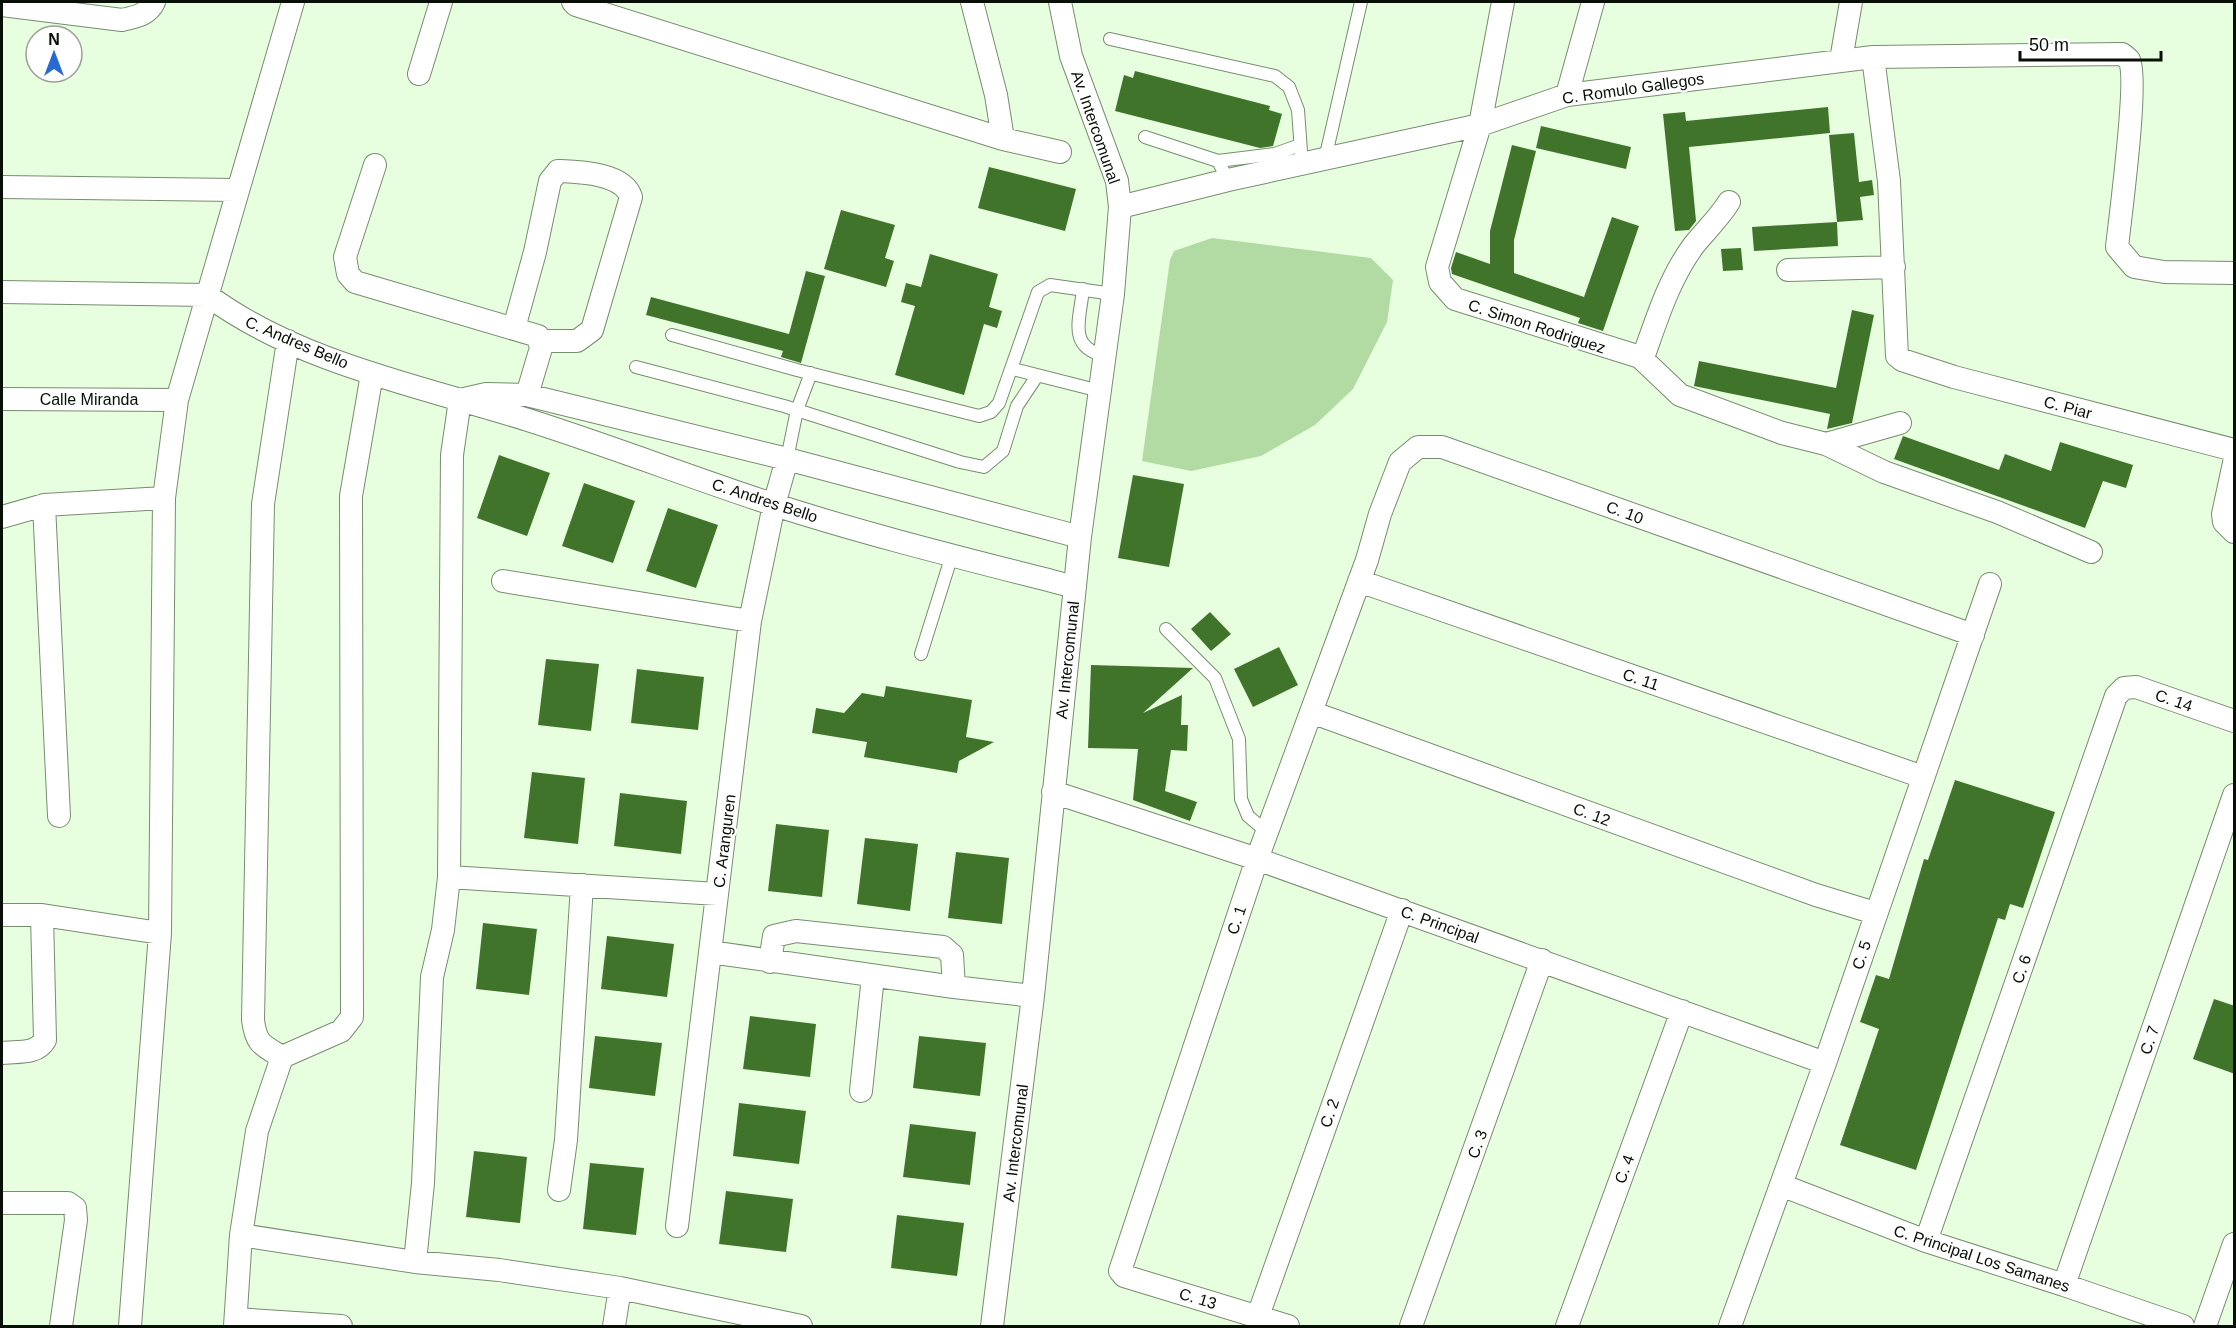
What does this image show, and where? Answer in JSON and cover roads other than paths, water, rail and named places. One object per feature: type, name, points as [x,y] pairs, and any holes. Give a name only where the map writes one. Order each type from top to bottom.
[{"type":"street","points":[[2,5],[122,20],[137,17],[151,9],[154,2]]},
{"type":"street","points":[[129,1326],[160,933],[164,498],[177,400],[236,190],[293,2]]},
{"type":"street","points":[[419,74],[441,2]]},
{"type":"street","points":[[573,2],[576,5],[1003,139],[1060,152]]},
{"type":"street","points":[[972,2],[996,95],[1003,139]]},
{"type":"street","name":"Av. Intercomunal","points":[[992,1326],[1033,996],[1080,537],[1113,294],[1120,207],[1117,181],[1071,56],[1060,2]]},
{"type":"street","name":"C. Simon Rodriguez","points":[[1503,2],[1480,125],[1437,267],[1440,282],[1455,299],[1640,357]]},
{"type":"street","points":[[1567,95],[1593,2]]},
{"type":"street","points":[[1841,60],[1851,2]]},
{"type":"street","name":"C. Romulo Gallegos","points":[[1120,207],[1223,171],[1301,155],[1325,159],[1480,125],[1567,95],[1873,57],[2122,54],[2129,59],[2131,69],[2130,116],[2117,247],[2134,267],[2164,272],[2235,273]]},
{"type":"street","points":[[1788,270],[1894,267],[1889,181],[1873,57]]},
{"type":"street","points":[[375,165],[345,257],[348,274],[355,282],[538,336],[541,341],[527,395]]},
{"type":"street","points":[[514,328],[536,252],[550,181],[558,171],[578,172],[620,182],[628,188],[631,196],[592,330],[577,341],[541,341]]},
{"type":"street","points":[[2,187],[236,190]]},
{"type":"street","points":[[1729,201],[1718,220],[1694,245],[1679,270],[1660,310],[1644,355],[1640,357],[1680,395],[1782,433],[1826,444],[1884,472],[1997,512],[2091,552]]},
{"type":"street","name":"C. Piar","points":[[1894,267],[1897,356],[1902,360],[1954,377],[2235,450]]},
{"type":"street","points":[[2,292],[207,295]]},
{"type":"street","name":"C. Andres Bello","points":[[207,295],[233,314],[288,341],[372,374],[460,400],[774,505],[1075,588]]},
{"type":"street","points":[[282,1057],[262,1045],[255,1037],[253,1020],[263,504],[288,341]]},
{"type":"street","points":[[341,1326],[236,1323],[241,1234],[257,1131],[282,1057],[341,1032],[352,1017],[351,496],[372,374]]},
{"type":"street","name":"C. Andres Bello","points":[[460,400],[486,394],[527,395],[787,459],[1080,537]]},
{"type":"street","name":"Calle Miranda","points":[[2,399],[177,400]]},
{"type":"street","points":[[415,1262],[423,1183],[432,976],[445,921],[449,877],[452,455],[460,400]]},
{"type":"street","points":[[1826,444],[1900,423]]},
{"type":"street","name":"C. 10","points":[[1359,581],[1400,462],[1418,447],[1442,447],[1973,635]]},
{"type":"street","name":"C. Aranguren","points":[[677,1226],[750,621],[774,505],[787,459]]},
{"type":"street","points":[[2229,523],[2235,463]]},
{"type":"street","points":[[2,517],[44,505],[164,498]]},
{"type":"street","points":[[44,505],[59,816]]},
{"type":"street","points":[[502,581],[750,621]]},
{"type":"street","name":"C. 1","points":[[1122,1261],[1257,859],[1359,581]]},
{"type":"street","name":"C. 11","points":[[1359,581],[1923,777]]},
{"type":"street","name":"C. 5","points":[[1730,1326],[1825,1063],[1990,584]]},
{"type":"street","name":"C. 14","points":[[2116,696],[2124,688],[2136,687],[2235,721]]},
{"type":"street","name":"C. 6","points":[[1926,1241],[2116,696]]},
{"type":"street","name":"C. 12","points":[[1311,712],[1816,895],[1875,913]]},
{"type":"street","name":"C. Principal","points":[[1053,792],[1257,859],[1825,1063]]},
{"type":"street","name":"C. 7","points":[[2064,1285],[2235,795]]},
{"type":"street","points":[[449,877],[717,894]]},
{"type":"street","points":[[559,1190],[567,1140],[582,885]]},
{"type":"street","name":"C. 2","points":[[1258,1316],[1402,910]]},
{"type":"street","points":[[2,915],[42,915],[160,933]]},
{"type":"street","points":[[2,1053],[34,1050],[40,1047],[45,1040],[42,915]]},
{"type":"street","points":[[770,962],[774,936],[796,931],[943,947],[952,955],[954,987]]},
{"type":"street","points":[[710,952],[770,962],[1033,996]]},
{"type":"street","name":"C. 3","points":[[1411,1326],[1542,960]]},
{"type":"street","points":[[861,1091],[873,976]]},
{"type":"street","name":"C. 4","points":[[1567,1326],[1682,1011]]},
{"type":"street","name":"C. Principal Los Samanes","points":[[1781,1185],[1926,1241],[2183,1326]]},
{"type":"street","points":[[2,1203],[68,1203],[75,1208],[76,1220],[61,1326]]},
{"type":"street","points":[[241,1234],[415,1262],[500,1270],[620,1288],[801,1326]]},
{"type":"street","points":[[2205,1326],[2235,1244]]},
{"type":"street","name":"C. 13","points":[[1122,1261],[1120,1271],[1124,1276],[1288,1326]]},
{"type":"street","points":[[614,1326],[620,1288]]},
{"type":"lane","points":[[1325,159],[1361,2]]},
{"type":"lane","points":[[1110,39],[1275,76],[1289,87],[1298,110],[1301,155]]},
{"type":"lane","points":[[1145,137],[1223,171]]},
{"type":"lane","points":[[672,335],[979,416],[996,408],[1013,369],[1038,292],[1050,285],[1113,294]]},
{"type":"lane","points":[[1083,289],[1079,340],[1086,350],[1105,356]]},
{"type":"lane","points":[[636,367],[798,411],[960,462],[984,467],[1003,451],[1017,406],[1037,376]]},
{"type":"lane","points":[[1013,369],[1100,391]]},
{"type":"lane","points":[[787,459],[798,411],[811,373]]},
{"type":"lane","points":[[921,654],[952,555]]},
{"type":"lane","points":[[1166,629],[1215,678],[1239,739],[1241,799],[1248,816],[1267,832]]}]
